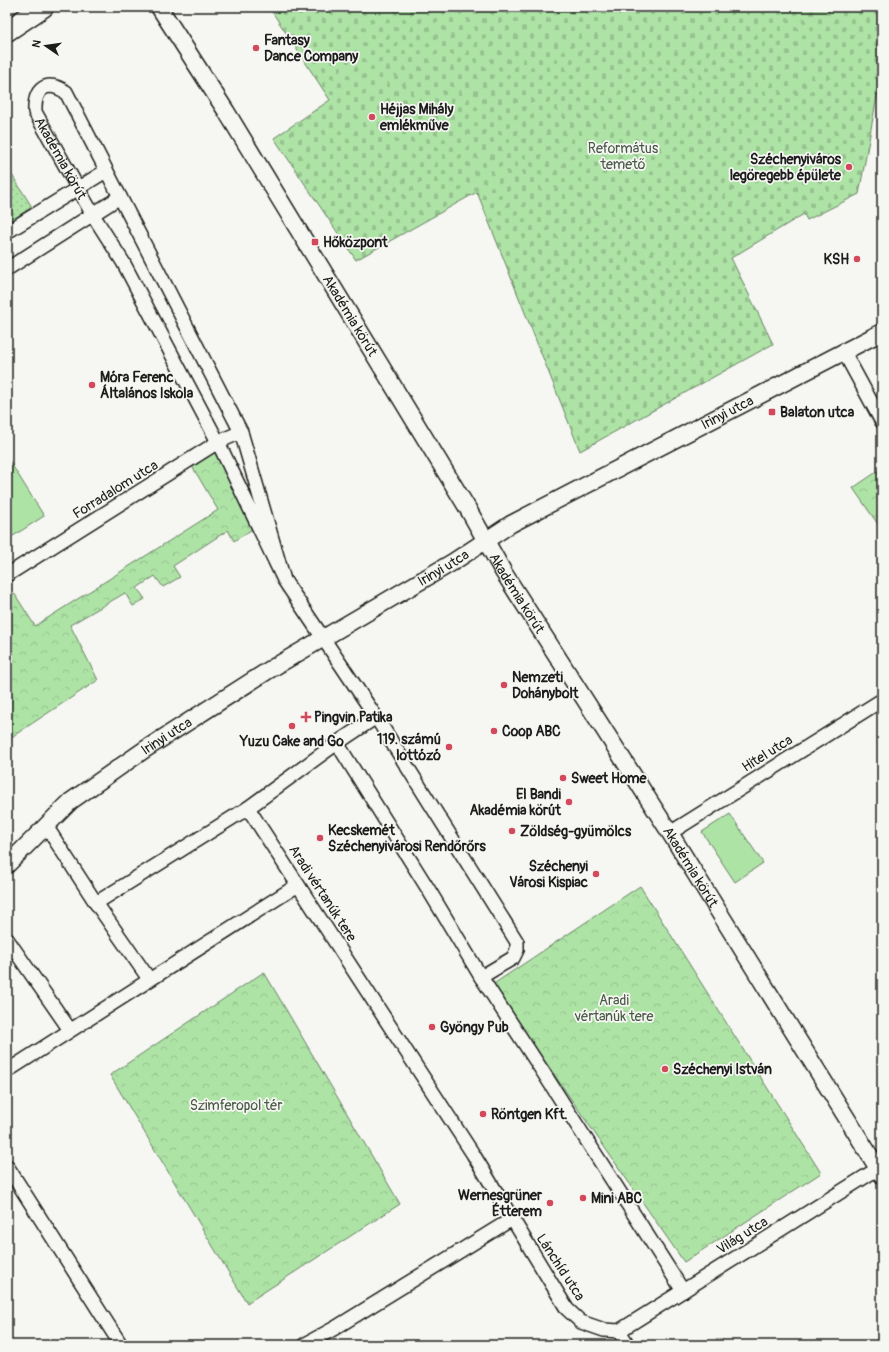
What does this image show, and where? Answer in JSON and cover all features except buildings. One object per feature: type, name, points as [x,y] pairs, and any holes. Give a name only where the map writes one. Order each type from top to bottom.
[{"type":"main road","points":[[7,31],[43,7]]},
{"type":"street","name":"Akadémia körút","points":[[159,7],[226,111],[468,510],[485,541],[881,1170]]},
{"type":"street","name":"Akadémia körút","points":[[51,86],[66,92],[241,432],[284,580],[218,442],[123,262],[93,214],[35,112],[34,104],[36,96],[42,88],[51,86]]},
{"type":"street","points":[[7,232],[106,171]]},
{"type":"street","points":[[7,269],[120,197]]},
{"type":"street","name":"Irinyi utca","points":[[7,865],[71,801],[144,750],[269,670],[453,562],[511,524],[882,332]]},
{"type":"street","points":[[844,352],[877,402],[882,422]]},
{"type":"street","name":"Forradalom utca","points":[[7,576],[218,442],[241,432]]},
{"type":"street","points":[[284,580],[376,717],[517,942],[517,950],[513,958],[481,977]]},
{"type":"street","name":"Hitel utca","points":[[670,833],[882,700]]},
{"type":"street","points":[[96,903],[248,808],[337,743],[376,717]]},
{"type":"street","points":[[337,743],[481,977],[682,1291]]},
{"type":"street","name":"Aradi vértanúk tere","points":[[248,808],[473,1154],[512,1219]]},
{"type":"street","points":[[46,826],[96,903],[149,979]]},
{"type":"street","points":[[7,1071],[298,885]]},
{"type":"street","points":[[7,939],[70,1030]]},
{"type":"street","points":[[7,1166],[121,1345]]},
{"type":"street","name":"Világ utca","points":[[619,1331],[881,1170]]},
{"type":"street","points":[[304,1345],[335,1328],[512,1219]]},
{"type":"street","name":"Lánchíd utca","points":[[512,1219],[567,1308],[581,1322],[604,1330],[619,1331]]},
{"type":"street","points":[[619,1331],[628,1345]]},
{"type":"green space","name":"Református temető","points":[[269,7],[882,7],[882,69],[859,194],[807,220],[804,214],[731,258],[773,344],[580,451],[477,192],[356,260],[274,138],[330,100]]},
{"type":"green space","points":[[7,167],[32,207],[7,223]]},
{"type":"green space","points":[[215,451],[254,528],[234,541],[228,530],[173,566],[180,577],[163,587],[155,576],[137,588],[145,599],[133,606],[125,593],[70,625],[98,680],[7,740],[7,597],[14,593],[35,626],[218,510],[192,466]]},
{"type":"green space","points":[[7,457],[44,516],[7,540]]},
{"type":"green space","points":[[878,471],[882,477],[882,530],[853,488]]},
{"type":"green space","points":[[730,814],[763,863],[735,882],[702,832]]},
{"type":"green space","name":"Aradi vértanúk tere","points":[[640,886],[821,1173],[684,1262],[492,985]]},
{"type":"green space","name":"Szimferopol tér","points":[[264,972],[400,1204],[247,1303],[110,1075]]},
{"type":"place","name":"Fantasy Dance Company","points":[[256,48]]},
{"type":"place","name":"Héjjas Mihály emlékműve","points":[[372,117]]},
{"type":"place","name":"Széchenyiváros legöregebb épülete","points":[[849,167]]},
{"type":"place","name":"Hőközpont","points":[[315,242]]},
{"type":"place","name":"KSH","points":[[857,259]]},
{"type":"place","name":"Móra Ferenc Általános Iskola","points":[[92,385]]},
{"type":"place","name":"Balaton utca","points":[[772,412]]},
{"type":"place","name":"Nemzeti Dohánybolt","points":[[504,685]]},
{"type":"place","name":"Pingvin Patika","points":[[306,717]]},
{"type":"place","name":"Yuzu Cake and Go","points":[[292,726]]},
{"type":"place","name":"Coop ABC","points":[[494,731]]},
{"type":"place","name":"119. számú lottózó","points":[[449,747]]},
{"type":"place","name":"Sweet Home","points":[[563,778]]},
{"type":"place","name":"El Bandi Akadémia körút","points":[[569,802]]},
{"type":"place","name":"Zöldség-gyümölcs","points":[[512,831]]},
{"type":"place","name":"Kecskemét Széchenyivárosi Rendőrőrs","points":[[320,838]]},
{"type":"place","name":"Széchenyi Városi Kispiac","points":[[596,874]]},
{"type":"place","name":"Gyöngy Pub","points":[[432,1027]]},
{"type":"place","name":"Széchenyi István","points":[[665,1069]]},
{"type":"place","name":"Röntgen Kft.","points":[[483,1114]]},
{"type":"place","name":"Mini ABC","points":[[583,1198]]},
{"type":"place","name":"Wernesgrüner Étterem","points":[[550,1203]]}]
